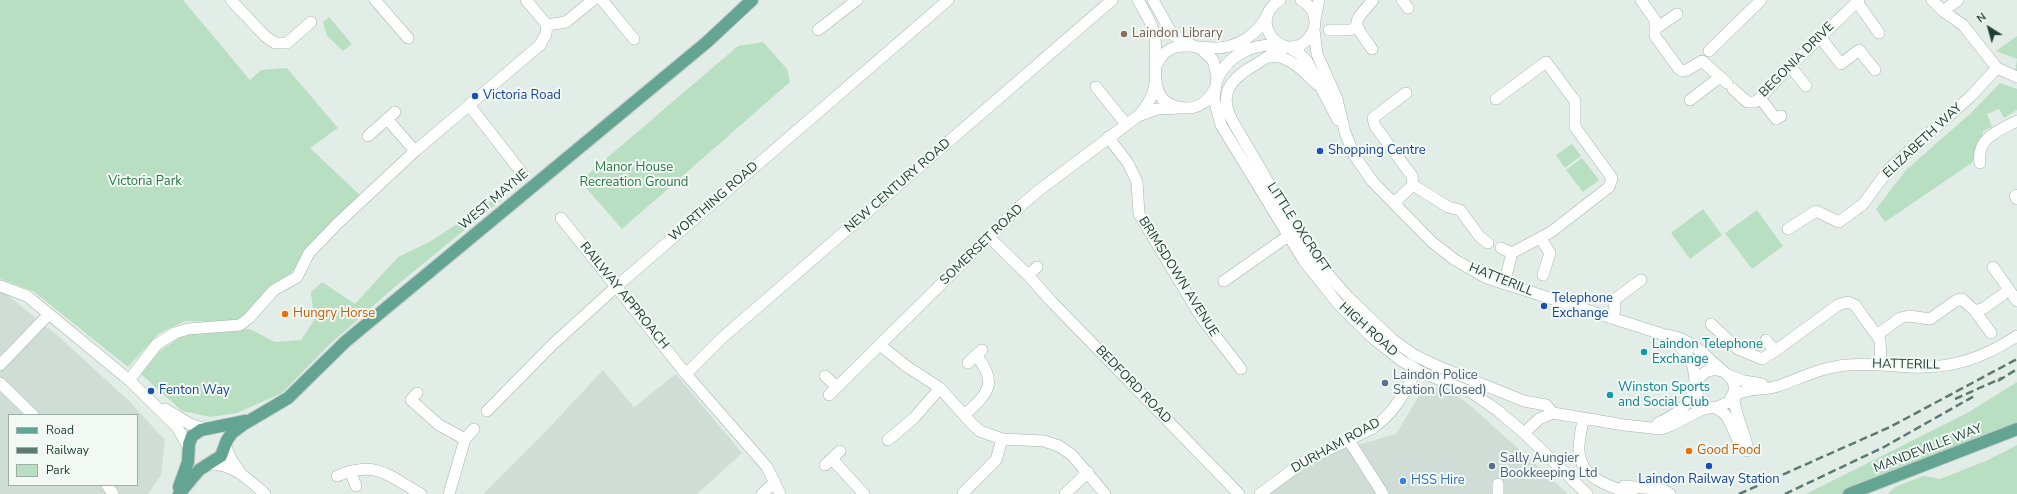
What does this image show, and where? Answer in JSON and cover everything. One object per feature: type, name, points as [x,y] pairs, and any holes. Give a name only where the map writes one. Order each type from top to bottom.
[{"type":"main road","name":"WEST MAYNE","points":[[178,494],[194,475],[221,456],[225,444],[232,433],[252,418],[277,406],[299,389],[345,342],[702,46],[752,0]]},
{"type":"main road","name":"WEST MAYNE","points":[[178,494],[188,462],[192,436],[196,432],[206,429],[252,418]]},
{"type":"main road","points":[[206,429],[219,432],[225,444]]},
{"type":"main road","name":"MANDEVILLE WAY","points":[[1850,494],[2017,429]]},
{"type":"main road","points":[[189,448],[191,453],[198,461],[210,464]]},
{"type":"street","points":[[231,0],[265,36],[275,43],[287,43],[311,22]]},
{"type":"street","points":[[375,0],[408,38]]},
{"type":"street","points":[[526,0],[548,25]]},
{"type":"street","points":[[548,25],[566,22],[593,0]]},
{"type":"street","points":[[602,0],[634,38]]},
{"type":"street","points":[[818,30],[857,0]]},
{"type":"street","name":"WORTHING ROAD","points":[[487,411],[553,344],[617,286],[948,0]]},
{"type":"street","name":"NEW CENTURY ROAD","points":[[686,374],[722,338],[1112,0]]},
{"type":"street","points":[[1138,0],[1154,34],[1156,68],[1155,82],[1158,92],[1163,99],[1180,108],[1195,107],[1205,101],[1216,85],[1228,62],[1238,55],[1263,45],[1300,45],[1306,41],[1314,27],[1319,0]]},
{"type":"street","name":"HIGH ROAD","points":[[1153,0],[1172,34],[1208,54],[1213,60],[1217,72],[1215,106],[1221,125],[1288,236],[1318,279],[1352,319],[1385,348],[1416,370],[1471,392],[1524,433],[1587,494]]},
{"type":"street","points":[[1156,68],[1164,54],[1172,48],[1186,45],[1195,47],[1223,48],[1238,43],[1258,30],[1270,8],[1280,0]]},
{"type":"street","points":[[1301,0],[1312,10],[1314,27]]},
{"type":"street","points":[[1372,49],[1358,28],[1357,23],[1359,15],[1373,0]]},
{"type":"street","points":[[1641,0],[1655,24],[1655,36],[1682,72],[1702,61],[1727,83],[1690,100]]},
{"type":"street","points":[[1709,50],[1761,0]]},
{"type":"street","points":[[1932,0],[1943,11],[1963,25],[1997,68],[2017,77]]},
{"type":"street","points":[[1943,11],[1958,0]]},
{"type":"street","points":[[1858,1],[1879,32]]},
{"type":"street","name":"BEGONIA DRIVE","points":[[1727,83],[1747,102],[1755,102],[1820,36],[1858,1]]},
{"type":"street","name":"HATTERILL","points":[[1267,14],[1267,31],[1271,37],[1300,54],[1307,61],[1345,132],[1360,164],[1373,182],[1443,252],[1477,273],[1504,284],[1688,341],[1726,373]]},
{"type":"street","points":[[1655,24],[1677,14]]},
{"type":"street","points":[[128,380],[157,344],[175,333],[188,329],[240,324],[249,318],[274,290],[297,277],[309,254],[338,223],[415,151],[540,45],[546,34],[548,25]]},
{"type":"street","name":"HATTERILL","points":[[1314,27],[1317,54],[1337,99],[1345,132]]},
{"type":"street","points":[[1329,30],[1349,30],[1358,28]]},
{"type":"street","points":[[1820,36],[1841,64],[1859,50],[1875,70]]},
{"type":"street","name":"LITTLE OXCROFT","points":[[1285,46],[1235,78],[1226,97],[1228,111],[1269,185],[1320,265],[1364,313],[1394,340],[1414,355],[1524,401],[1546,404],[1552,413],[1644,427],[1664,428],[1701,410],[1712,408]]},
{"type":"street","points":[[1263,59],[1276,56],[1288,60],[1314,81],[1324,93]]},
{"type":"street","points":[[1496,99],[1546,62],[1575,101],[1575,127],[1612,178],[1609,187],[1540,239],[1512,253],[1504,284]]},
{"type":"street","points":[[1790,66],[1806,86]]},
{"type":"street","name":"ELIZABETH WAY","points":[[1788,229],[1816,211],[1839,222],[1858,208],[1890,168],[1970,97],[1997,68]]},
{"type":"street","name":"SOMERSET ROAD","points":[[1138,116],[1150,102],[1155,82]]},
{"type":"street","points":[[1096,87],[1126,124]]},
{"type":"street","points":[[1406,93],[1373,118],[1375,126],[1412,176],[1413,186]]},
{"type":"street","points":[[1760,98],[1776,119],[1781,116]]},
{"type":"street","points":[[469,105],[522,173]]},
{"type":"street","name":"HIGH ROAD","points":[[1195,107],[1205,109],[1221,125]]},
{"type":"street","name":"SOMERSET ROAD","points":[[829,395],[989,237],[1038,191],[1138,116],[1157,109],[1180,108]]},
{"type":"street","points":[[368,136],[391,115],[415,151]]},
{"type":"street","points":[[1980,163],[1978,152],[1983,141],[2017,121]]},
{"type":"street","name":"BRIMSDOWN AVENUE","points":[[1108,137],[1128,163],[1137,182],[1139,214],[1202,317],[1241,369]]},
{"type":"street","points":[[1394,203],[1413,186]]},
{"type":"street","points":[[1413,186],[1448,207],[1460,210],[1480,237],[1488,243]]},
{"type":"street","points":[[2017,195],[2015,196],[2017,199]]},
{"type":"street","name":"RAILWAY APPROACH","points":[[561,218],[686,374],[767,467],[780,494]]},
{"type":"street","points":[[1224,281],[1288,236]]},
{"type":"street","name":"BEDFORD ROAD","points":[[989,237],[1028,275],[1051,301],[1239,494]]},
{"type":"street","points":[[1540,239],[1550,253],[1543,275]]},
{"type":"street","points":[[1501,248],[1512,253]]},
{"type":"street","points":[[1028,275],[1037,267]]},
{"type":"street","points":[[1993,267],[2017,300]]},
{"type":"street","points":[[1611,318],[1615,310],[1614,300],[1641,280]]},
{"type":"street","points":[[0,287],[27,296],[147,396],[177,427],[189,448]]},
{"type":"street","points":[[1975,311],[1984,308],[2009,290]]},
{"type":"street","points":[[1877,335],[1900,318],[1908,316],[1930,319],[1957,300],[1962,299],[1975,311],[1991,333]]},
{"type":"street","points":[[1711,324],[1738,349],[1762,359],[1842,302],[1848,302],[1855,305],[1877,335],[1882,348],[1881,364]]},
{"type":"street","points":[[0,365],[49,314]]},
{"type":"street","name":"HATTERILL","points":[[1665,335],[1677,343],[1686,352],[1693,367],[1696,395],[1701,403],[1712,408],[1726,405],[1734,396],[1748,390],[1773,387],[1836,366],[1881,364],[1928,368],[1974,360],[1994,351],[2017,336]]},
{"type":"street","points":[[1766,340],[1775,351]]},
{"type":"street","points":[[880,345],[906,366],[940,388],[980,431],[1002,440],[1044,441],[1059,446],[1072,455],[1088,472],[1105,494]]},
{"type":"street","points":[[964,415],[987,392],[990,383],[988,372],[975,356]]},
{"type":"street","name":"HATTERILL","points":[[1695,386],[1700,376],[1708,370],[1716,369],[1744,381],[1772,384],[1791,381]]},
{"type":"street","name":"DURHAM ROAD","points":[[1260,494],[1303,462],[1373,428],[1390,414],[1416,370]]},
{"type":"street","points":[[1712,408],[1726,416],[1737,441],[1747,451],[1748,445],[1737,418],[1734,384],[1726,373]]},
{"type":"street","points":[[825,376],[837,387]]},
{"type":"street","points":[[0,383],[32,414]]},
{"type":"street","points":[[1644,427],[1661,422],[1676,414],[1688,402],[1695,386]]},
{"type":"street","points":[[888,440],[914,418],[940,388]]},
{"type":"street","points":[[147,396],[190,424],[206,429]]},
{"type":"street","points":[[411,400],[439,425],[465,439]]},
{"type":"street","points":[[1524,433],[1539,419],[1552,413]]},
{"type":"street","points":[[1583,418],[1579,452],[1585,468],[1598,481],[1632,494]]},
{"type":"street","points":[[448,494],[465,439],[474,430]]},
{"type":"street","points":[[1348,439],[1383,494]]},
{"type":"street","points":[[961,491],[996,460],[1002,440]]},
{"type":"street","points":[[225,444],[232,461],[241,474]]},
{"type":"street","points":[[832,458],[864,494]]},
{"type":"street","points":[[210,464],[229,467],[241,474],[265,494]]},
{"type":"street","points":[[337,476],[350,471],[368,468],[381,472],[420,494]]},
{"type":"street","points":[[1585,468],[1619,485],[1638,489],[1664,490],[1670,494]]},
{"type":"street","points":[[350,471],[356,486]]},
{"type":"street","points":[[1065,494],[1088,472]]},
{"type":"street","points":[[762,494],[775,482]]},
{"type":"shaded area","points":[[0,289],[58,336],[128,400],[165,440],[161,475],[148,494],[0,494]]},
{"type":"shaded area","points":[[603,370],[634,407],[676,374],[742,453],[697,494],[483,494],[548,429]]},
{"type":"shaded area","points":[[1428,385],[1454,394],[1471,406],[1568,494],[1267,494],[1308,464],[1336,451],[1396,434],[1425,386]]},
{"type":"green space","name":"Victoria Park","points":[[0,0],[183,0],[250,80],[261,70],[287,68],[338,128],[310,148],[362,197],[291,273],[275,283],[244,318],[236,322],[185,321],[158,334],[128,367],[33,291],[0,279]]},
{"type":"green space","points":[[329,17],[352,44],[343,51],[327,36],[323,22]]},
{"type":"green space","points":[[2017,36],[2017,59],[1996,51]]},
{"type":"green space","name":"Manor House Recreation Ground","points":[[763,42],[787,69],[790,82],[622,229],[580,181],[738,46]]},
{"type":"green space","points":[[2017,59],[2017,73],[2015,71]]},
{"type":"green space","points":[[2000,83],[2017,89],[2017,110],[2004,118],[1999,109],[1987,114],[1992,127],[1983,131],[1973,162],[1885,222],[1876,209],[1906,170],[1971,113]]},
{"type":"green space","points":[[1572,144],[1581,156],[1565,168],[1556,155]]},
{"type":"green space","points":[[1582,158],[1599,180],[1583,192],[1566,170]]},
{"type":"green space","points":[[501,195],[505,197],[397,285],[329,345],[282,393],[237,413],[211,417],[182,411],[141,374],[160,351],[187,332],[250,329],[275,342],[301,340],[314,320],[311,292],[322,282],[355,304],[398,257],[431,241]]},
{"type":"green space","points":[[1703,209],[1722,235],[1690,259],[1671,233]]},
{"type":"green space","points":[[1757,210],[1783,246],[1752,269],[1725,233]]},
{"type":"green space","points":[[2017,382],[2017,429],[1849,494],[1806,494],[1969,412]]},
{"type":"green space","points":[[2017,445],[2017,494],[1888,494],[1895,487],[1924,476],[1940,479],[1988,460]]},
{"type":"railway","points":[[1739,494],[1890,427],[2017,359]]},
{"type":"railway","points":[[1998,381],[2017,369]]},
{"type":"railway","points":[[1955,399],[2002,378]]},
{"type":"railway","points":[[1785,494],[1884,447],[1976,395]]},
{"type":"place","name":"Laindon Library","points":[[1124,34]]},
{"type":"place","name":"Victoria Road","points":[[475,96]]},
{"type":"place","name":"Shopping Centre","points":[[1320,151]]},
{"type":"place","name":"Telephone Exchange","points":[[1544,306]]},
{"type":"place","name":"Hungry Horse","points":[[285,314]]},
{"type":"place","name":"Laindon Telephone Exchange","points":[[1644,352]]},
{"type":"place","name":"Laindon Police Station (Closed)","points":[[1385,383]]},
{"type":"place","name":"Fenton Way","points":[[151,391]]},
{"type":"place","name":"Winston Sports and Social Club","points":[[1610,395]]},
{"type":"place","name":"Good Food","points":[[1689,451]]},
{"type":"place","name":"Sally Aungier Bookkeeping Ltd","points":[[1492,466]]},
{"type":"place","name":"Laindon Railway Station","points":[[1709,466]]},
{"type":"place","name":"HSS Hire","points":[[1403,481]]}]
